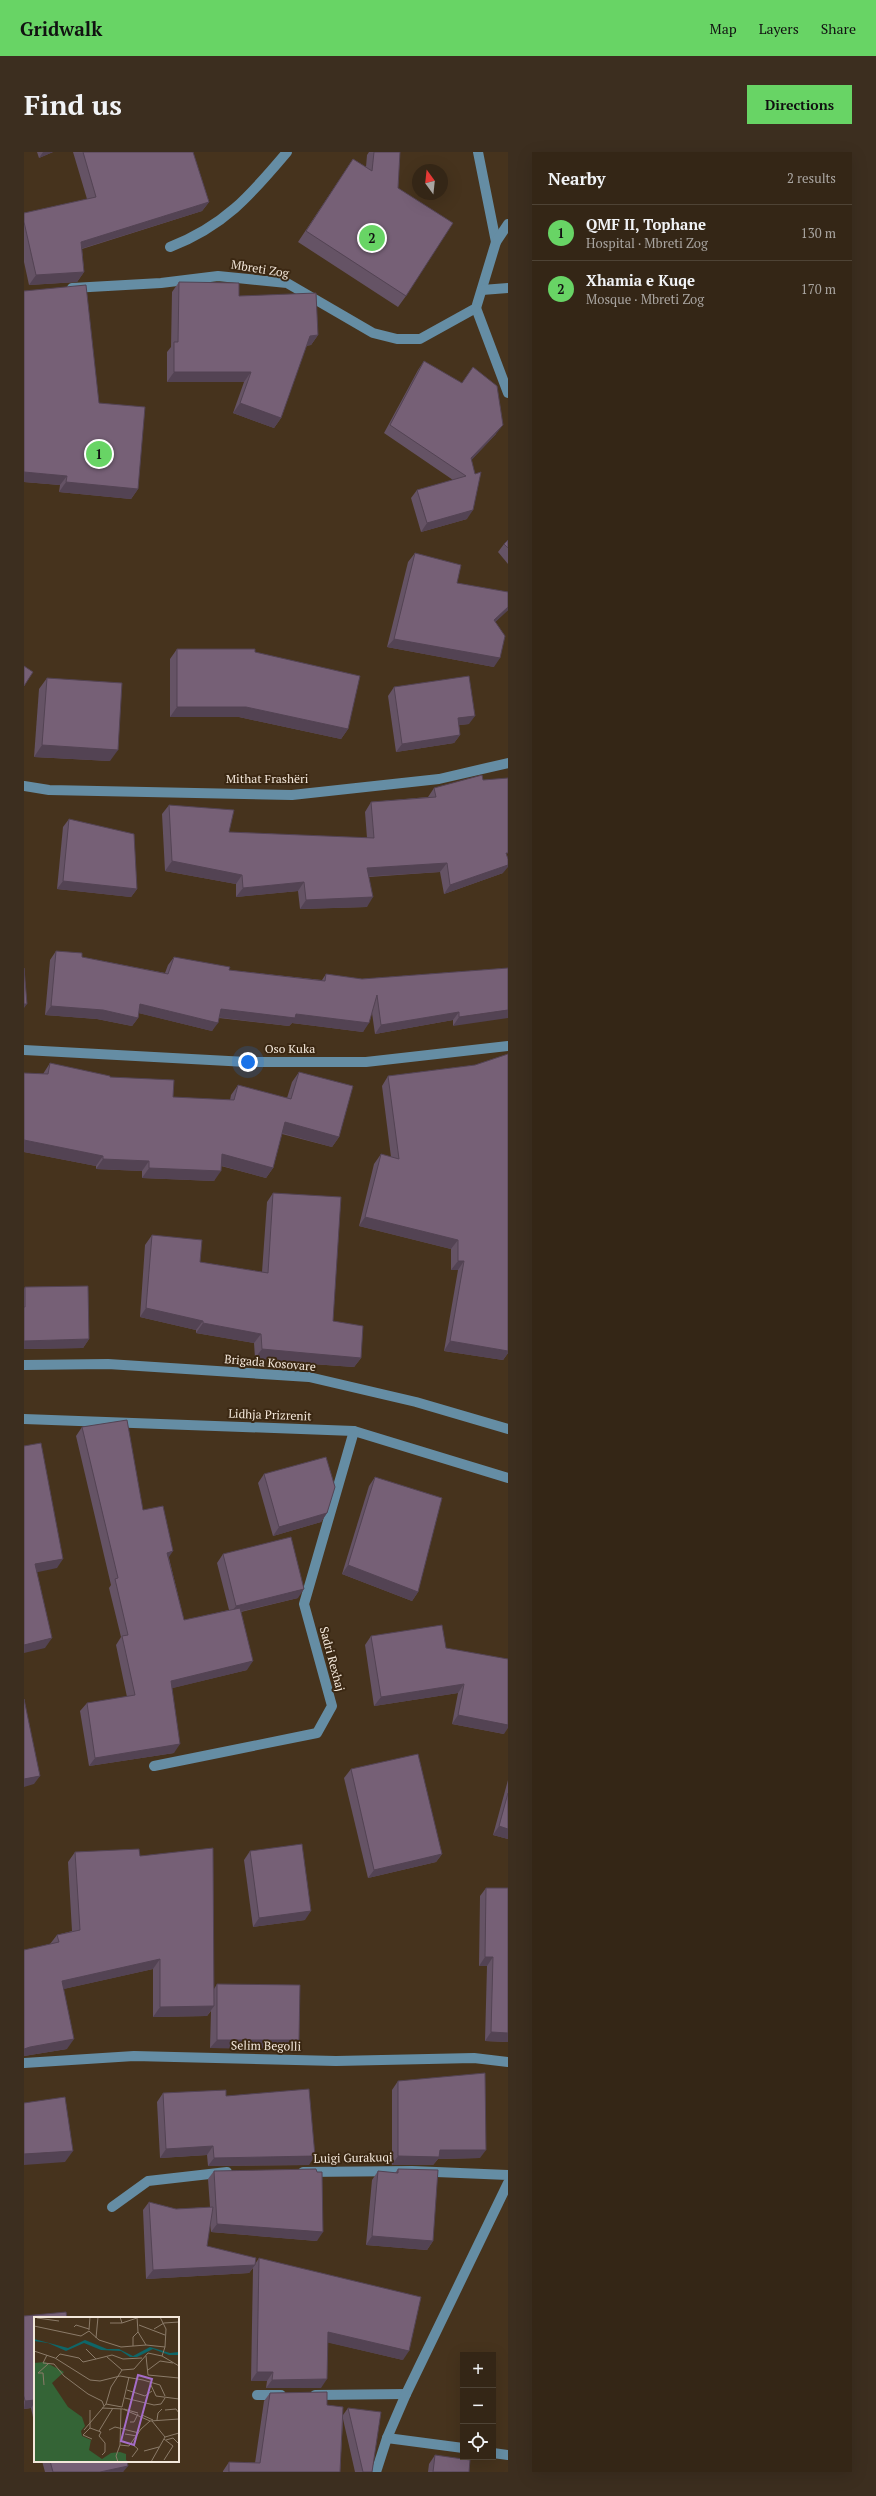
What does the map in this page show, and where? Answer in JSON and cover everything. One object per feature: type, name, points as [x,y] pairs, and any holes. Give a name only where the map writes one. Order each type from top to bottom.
[{"type":"street","points":[[170,247],[213,227],[254,191],[287,152]]},
{"type":"street","points":[[478,152],[496,242]]},
{"type":"street","points":[[508,224],[496,242],[476,308],[508,393]]},
{"type":"street","name":"Mbreti Zog","points":[[60,289],[162,283],[218,276],[287,283],[373,333],[397,338],[420,339],[476,308]]},
{"type":"street","points":[[482,290],[508,288]]},
{"type":"street","name":"Mithat Frashëri","points":[[24,786],[50,790],[292,795],[439,779],[508,763]]},
{"type":"street","name":"Oso Kuka","points":[[24,1050],[247,1062],[366,1062],[508,1046]]},
{"type":"street","name":"Brigada Kosovare","points":[[24,1365],[108,1364],[309,1377],[416,1402],[508,1429]]},
{"type":"street","name":"Lidhja Prizrenit","points":[[24,1419],[354,1431],[508,1478]]},
{"type":"street","name":"Sadri Rexhaj","points":[[154,1766],[317,1733],[332,1706],[304,1604],[354,1431]]},
{"type":"street","name":"Selim Begolli","points":[[24,2062],[134,2056],[336,2061],[474,2058],[508,2062]]},
{"type":"street","name":"Luigi Gurakuqi","points":[[294,2172],[412,2170],[508,2175]]},
{"type":"street","points":[[112,2207],[148,2181],[215,2172],[238,2172]]},
{"type":"street","points":[[376,2472],[387,2438],[406,2394],[508,2183]]},
{"type":"street","points":[[304,2395],[406,2394]]},
{"type":"street","points":[[256,2395],[288,2395]]},
{"type":"street","points":[[387,2438],[460,2448]]},
{"type":"street","points":[[496,2453],[508,2455]]},
{"type":"building","points":[[83,152],[193,152],[209,202],[81,242],[84,272],[36,275],[24,222],[24,213],[96,197]]},
{"type":"building","points":[[374,152],[400,152],[398,188],[412,197],[412,200],[417,200],[453,223],[406,296],[306,231],[353,159],[372,171]]},
{"type":"building","points":[[179,282],[239,283],[239,296],[316,293],[318,335],[310,336],[281,418],[240,403],[251,372],[174,372],[174,342],[178,342]]},
{"type":"building","points":[[86,285],[99,403],[145,407],[138,489],[66,482],[67,476],[24,472],[24,291]]},
{"type":"building","points":[[424,361],[462,383],[473,367],[497,386],[503,425],[471,458],[475,474],[481,472],[473,510],[427,523],[417,490],[466,476],[390,425]]},
{"type":"building","points":[[508,540],[508,548],[504,544]]},
{"type":"building","points":[[415,553],[461,565],[457,583],[508,592],[508,607],[494,620],[505,636],[500,658],[394,639]]},
{"type":"building","points":[[177,649],[255,649],[255,652],[360,676],[348,729],[246,707],[177,707]]},
{"type":"building","points":[[24,666],[33,672],[24,686]]},
{"type":"building","points":[[469,676],[475,716],[458,718],[460,735],[402,744],[394,687]]},
{"type":"building","points":[[47,678],[122,683],[118,750],[42,745]]},
{"type":"building","points":[[482,775],[483,780],[508,778],[508,853],[506,853],[508,865],[450,885],[447,863],[367,868],[373,897],[306,900],[304,882],[243,888],[242,875],[172,861],[169,805],[234,810],[229,832],[374,838],[371,802],[436,797],[434,788]]},
{"type":"building","points":[[69,819],[134,834],[137,889],[63,881]]},
{"type":"building","points":[[56,951],[82,953],[82,957],[168,974],[174,957],[230,967],[229,970],[325,981],[326,974],[362,979],[508,968],[508,1010],[459,1017],[459,1012],[381,1025],[377,995],[369,1023],[296,1014],[295,1018],[221,1009],[218,1023],[140,1004],[138,1018],[103,1010],[51,1006]]},
{"type":"building","points":[[24,968],[27,1004],[24,1004]]},
{"type":"building","points":[[508,1054],[508,1351],[450,1341],[464,1261],[458,1261],[458,1240],[365,1217],[381,1154],[399,1159],[388,1076],[475,1065]]},
{"type":"building","points":[[50,1063],[110,1077],[174,1080],[173,1097],[234,1100],[238,1085],[291,1099],[299,1072],[353,1086],[339,1137],[285,1122],[273,1168],[222,1154],[221,1171],[149,1168],[149,1161],[103,1159],[103,1156],[24,1140],[24,1073],[48,1074]]},
{"type":"building","points":[[273,1193],[341,1197],[333,1321],[363,1326],[361,1358],[262,1349],[261,1334],[203,1323],[203,1321],[146,1308],[152,1235],[202,1240],[200,1262],[268,1273]]},
{"type":"building","points":[[88,1286],[89,1339],[24,1341],[25,1287]]},
{"type":"building","points":[[127,1420],[143,1510],[163,1506],[173,1551],[167,1553],[184,1620],[240,1608],[253,1661],[171,1681],[180,1744],[95,1758],[87,1703],[135,1695],[122,1636],[128,1635],[115,1579],[118,1578],[82,1427]]},
{"type":"building","points":[[41,1443],[63,1559],[35,1564],[52,1638],[24,1645],[24,1446]]},
{"type":"building","points":[[326,1457],[335,1487],[327,1513],[279,1527],[264,1474]]},
{"type":"building","points":[[375,1477],[442,1498],[418,1592],[348,1565]]},
{"type":"building","points":[[291,1537],[304,1589],[236,1606],[223,1554]]},
{"type":"building","points":[[442,1625],[446,1648],[508,1659],[508,1725],[458,1715],[464,1684],[381,1697],[371,1636]]},
{"type":"building","points":[[24,1699],[40,1776],[24,1779]]},
{"type":"building","points":[[418,1754],[442,1854],[374,1870],[351,1769]]},
{"type":"building","points":[[508,1793],[508,1829],[499,1826]]},
{"type":"building","points":[[302,1844],[311,1911],[259,1918],[250,1851]]},
{"type":"building","points":[[213,1848],[214,2006],[160,2007],[160,1959],[62,1981],[74,2039],[24,2049],[24,1950],[59,1942],[57,1935],[80,1930],[75,1852],[139,1849],[140,1856]]},
{"type":"building","points":[[486,1888],[508,1888],[508,2033],[491,2032],[493,1957],[485,1957]]},
{"type":"building","points":[[217,1984],[300,1985],[299,2040],[217,2040]]},
{"type":"building","points":[[485,2073],[486,2150],[440,2150],[439,2157],[398,2156],[398,2081]]},
{"type":"building","points":[[309,2089],[315,2156],[214,2158],[213,2146],[166,2149],[163,2093],[226,2090],[226,2096]]},
{"type":"building","points":[[65,2097],[73,2151],[24,2154],[24,2103]]},
{"type":"building","points":[[316,2169],[317,2172],[322,2172],[323,2232],[217,2224],[214,2171]]},
{"type":"building","points":[[398,2169],[438,2170],[433,2241],[372,2236],[378,2171],[398,2173]]},
{"type":"building","points":[[149,2202],[176,2209],[213,2207],[207,2246],[256,2258],[255,2265],[153,2270]]},
{"type":"building","points":[[259,2258],[421,2297],[409,2351],[328,2332],[327,2379],[272,2380],[273,2372],[257,2372]]},
{"type":"building","points":[[66,2312],[67,2317],[34,2317],[34,2400],[25,2401],[24,2396],[24,2316]]},
{"type":"building","points":[[327,2392],[327,2405],[343,2407],[340,2472],[229,2472],[229,2462],[260,2463],[270,2393]]},
{"type":"building","points":[[348,2408],[381,2412],[372,2472],[363,2472]]},
{"type":"building","points":[[435,2455],[460,2459],[460,2460],[470,2460],[469,2472],[433,2472]]},
{"type":"building","points":[[50,2462],[127,2462],[128,2466],[100,2472],[53,2472]]},
{"type":"place","name":"Xhamia e Kuqe","points":[[372,238]]},
{"type":"place","name":"QMF II, Tophane","points":[[99,454]]}]
